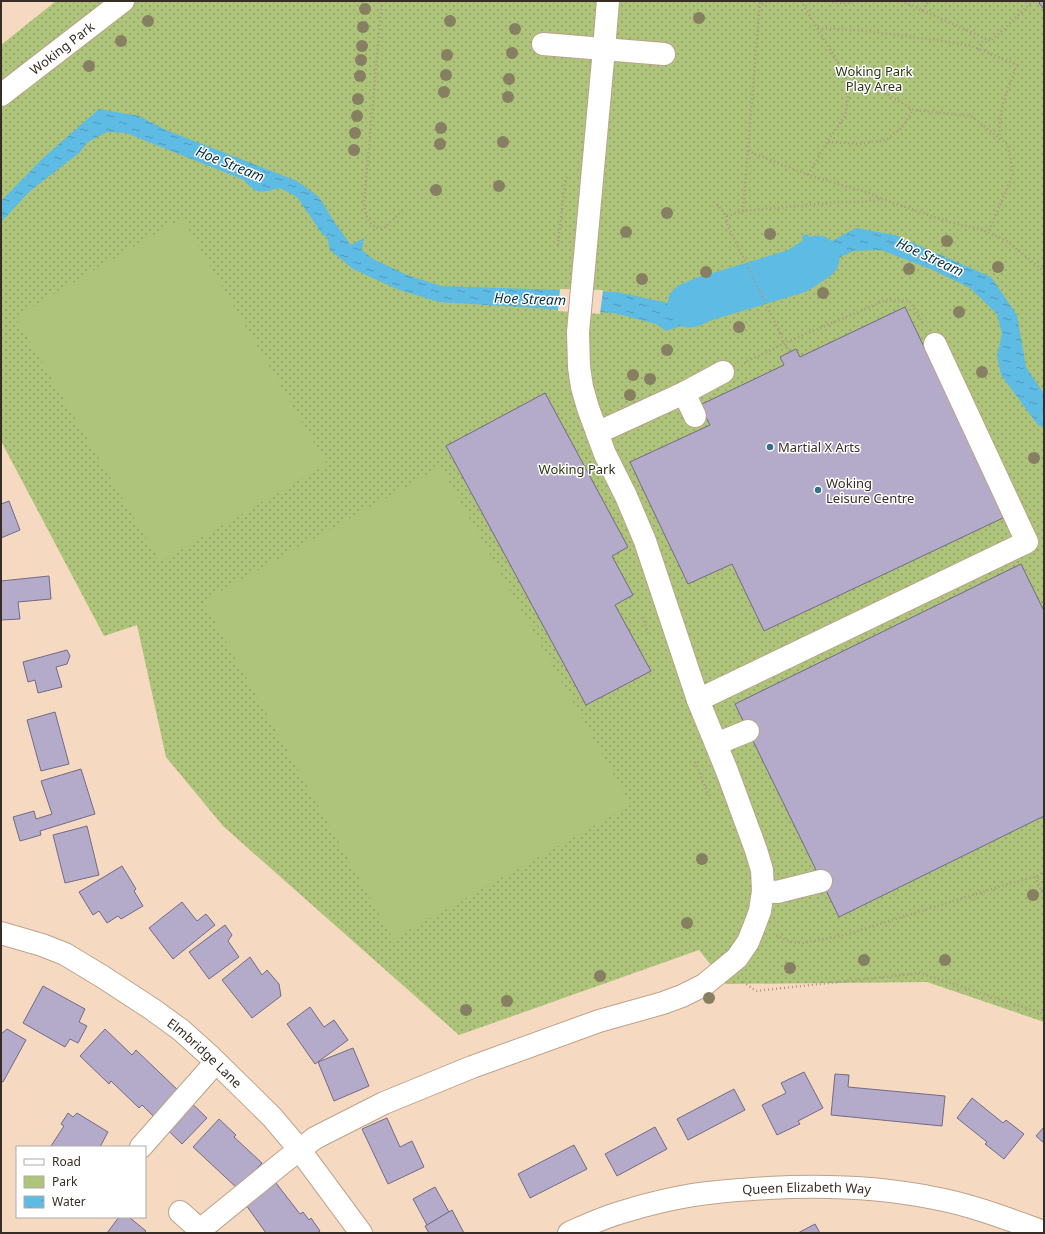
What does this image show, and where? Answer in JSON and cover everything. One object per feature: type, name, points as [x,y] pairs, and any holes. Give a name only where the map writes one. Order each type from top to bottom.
[{"type":"street","name":"Woking Park","points":[[1,95],[123,1]]},
{"type":"street","points":[[180,1212],[200,1230],[314,1138],[384,1103],[472,1067],[599,1021],[640,1010],[682,996],[704,986],[737,958],[748,942],[758,917],[763,891],[762,870],[756,850],[698,700],[645,541],[626,496],[605,454],[582,387],[579,367],[578,332],[608,1]]},
{"type":"street","points":[[543,44],[664,54]]},
{"type":"street","points":[[698,700],[1027,542],[935,344]]},
{"type":"street","points":[[597,433],[684,393],[724,372]]},
{"type":"street","points":[[684,393],[696,416]]},
{"type":"street","points":[[716,744],[748,731]]},
{"type":"street","points":[[763,891],[776,892],[821,881]]},
{"type":"street","name":"Elmbridge Lane","points":[[1,933],[42,945],[65,954],[152,1009],[181,1030],[272,1117],[299,1149],[361,1233]]},
{"type":"street","points":[[141,1146],[216,1062]]},
{"type":"street","name":"Queen Elizabeth Way","points":[[569,1233],[619,1213],[654,1203],[691,1195],[800,1187],[841,1187],[891,1191],[934,1198],[969,1206],[1044,1232]]},
{"type":"path","points":[[382,1],[364,204],[366,215],[371,224],[376,228],[382,229],[404,208]]},
{"type":"path","points":[[743,211],[760,1]]},
{"type":"path","points":[[760,7],[768,1]]},
{"type":"path","points":[[802,1],[840,66],[849,91],[845,116],[827,142],[808,175]]},
{"type":"path","points":[[828,1],[848,4],[856,1]]},
{"type":"path","points":[[901,1],[991,41],[1033,1]]},
{"type":"path","points":[[922,10],[928,1]]},
{"type":"path","points":[[818,28],[866,31],[972,46],[1017,65],[1002,107],[999,128],[1000,139]]},
{"type":"path","points":[[978,49],[984,38]]},
{"type":"path","points":[[840,66],[913,110],[971,116],[1008,145],[1013,174],[988,233]]},
{"type":"path","points":[[827,142],[860,144],[886,140],[902,128],[913,110]]},
{"type":"path","points":[[748,151],[808,175],[869,193],[946,221],[983,230],[1008,242],[1044,271]]},
{"type":"path","points":[[558,245],[565,181],[571,174]]},
{"type":"path","points":[[726,216],[743,211],[882,199]]},
{"type":"path","points":[[717,204],[726,216],[728,226],[789,353]]},
{"type":"path","points":[[724,372],[788,342],[886,300],[910,301],[935,344]]},
{"type":"path","points":[[773,935],[792,942],[803,943],[844,934],[1008,884],[1036,877],[1044,872]]},
{"type":"path","points":[[1036,877],[1044,896]]},
{"type":"path","points":[[723,969],[756,991],[920,973],[1044,1014]]},
{"type":"green space","name":"Woking Park","points":[[56,1],[1044,1],[1044,1022],[927,982],[726,984],[699,950],[459,1035],[223,826],[166,757],[137,625],[104,636],[1,441],[1,45]]},
{"type":"green space","points":[[182,218],[327,464],[160,562],[15,317]]},
{"type":"green space","points":[[441,467],[631,805],[393,939],[203,601]]},
{"type":"water","points":[[99,109],[139,116],[166,130],[297,181],[319,197],[351,245],[364,238],[362,250],[373,259],[407,275],[441,286],[617,292],[673,304],[687,293],[719,277],[743,272],[754,293],[727,297],[693,322],[666,331],[656,324],[614,313],[439,302],[399,290],[353,269],[330,250],[327,237],[323,235],[297,197],[280,188],[260,192],[256,191],[244,180],[126,133],[107,132],[88,142],[79,153],[30,191],[1,222],[1,201],[43,158]]},
{"type":"water","points":[[856,228],[895,235],[991,277],[1017,315],[1026,367],[1044,394],[1044,428],[1038,425],[1001,375],[997,355],[1002,334],[997,314],[970,288],[933,270],[881,250],[853,251],[820,267],[811,276],[793,285],[766,292],[756,272],[782,270],[813,251]]},
{"type":"pier","points":[[560,289],[603,290],[600,314],[558,311]]},
{"type":"building","points":[[1044,1],[1044,9],[1039,3]]},
{"type":"building","name":"Woking Leisure Centre","points":[[905,307],[1005,517],[764,631],[732,564],[688,584],[630,462],[710,425],[700,405],[784,365],[780,357],[796,349],[800,357]]},
{"type":"building","points":[[545,393],[628,547],[612,556],[633,595],[615,605],[651,671],[586,705],[446,446]]},
{"type":"building","points":[[9,501],[20,530],[1,538],[1,504]]},
{"type":"building","points":[[1021,564],[1044,611],[1044,816],[839,917],[735,704]]},
{"type":"building","points":[[49,576],[51,599],[18,602],[20,619],[1,620],[1,581]]},
{"type":"building","points":[[67,650],[70,656],[67,664],[56,667],[62,687],[38,693],[35,680],[28,682],[23,662]]},
{"type":"building","points":[[55,712],[69,764],[41,771],[27,720]]},
{"type":"building","points":[[81,769],[95,814],[40,831],[41,835],[20,841],[13,817],[34,811],[36,819],[52,814],[41,781]]},
{"type":"building","points":[[87,826],[99,875],[65,883],[53,835]]},
{"type":"building","points":[[122,866],[136,889],[134,891],[143,906],[121,919],[118,916],[107,923],[99,911],[93,915],[79,892]]},
{"type":"building","points":[[182,902],[197,921],[206,914],[215,925],[173,959],[149,928]]},
{"type":"building","points":[[225,925],[232,935],[228,941],[239,957],[209,979],[189,952]]},
{"type":"building","points":[[250,957],[262,975],[267,970],[279,984],[281,996],[252,1018],[222,980]]},
{"type":"building","points":[[43,986],[85,1009],[79,1022],[87,1026],[78,1043],[70,1039],[65,1047],[23,1023]]},
{"type":"building","points":[[310,1007],[324,1027],[334,1020],[348,1040],[315,1064],[287,1024]]},
{"type":"building","points":[[7,1029],[26,1040],[3,1082],[1,1081],[1,1034]]},
{"type":"building","points":[[105,1029],[132,1055],[136,1050],[207,1118],[182,1144],[142,1105],[139,1108],[111,1081],[109,1084],[80,1056]]},
{"type":"building","points":[[353,1048],[369,1086],[334,1101],[318,1062]]},
{"type":"building","points":[[804,1072],[823,1108],[798,1121],[800,1124],[777,1135],[762,1105],[786,1093],[781,1083]]},
{"type":"building","points":[[835,1074],[849,1075],[848,1087],[945,1096],[942,1126],[831,1115]]},
{"type":"building","points":[[734,1089],[745,1110],[688,1140],[677,1119]]},
{"type":"building","points":[[972,1098],[1003,1123],[1006,1120],[1024,1134],[1004,1159],[985,1144],[987,1142],[957,1118]]},
{"type":"building","points":[[68,1113],[73,1117],[77,1113],[108,1132],[101,1146],[51,1146],[64,1126],[61,1124]]},
{"type":"building","points":[[387,1118],[400,1147],[412,1141],[424,1167],[388,1184],[362,1129]]},
{"type":"building","points":[[219,1119],[236,1135],[234,1137],[262,1163],[238,1189],[193,1147]]},
{"type":"building","points":[[655,1127],[667,1149],[617,1176],[605,1154]]},
{"type":"building","points":[[1044,1127],[1044,1143],[1036,1136]]},
{"type":"building","points":[[574,1145],[587,1169],[530,1198],[518,1174]]},
{"type":"building","points":[[276,1183],[300,1214],[303,1212],[309,1220],[311,1218],[320,1231],[317,1233],[266,1233],[246,1205]]},
{"type":"building","points":[[435,1187],[449,1212],[427,1225],[413,1199]]},
{"type":"building","points":[[452,1210],[464,1233],[429,1233],[425,1226]]},
{"type":"building","points":[[118,1218],[130,1218],[146,1231],[144,1233],[107,1233]]},
{"type":"building","points":[[815,1224],[820,1233],[798,1233]]},
{"type":"waterway","points":[[806,238],[817,259]]},
{"type":"waterway","name":"Hoe Stream","points":[[690,305],[704,299],[797,271],[817,258]]},
{"type":"place","name":"Martial X Arts","points":[[770,447]]},
{"type":"place","name":"Woking Leisure Centre","points":[[818,490]]},
{"type":"park label","name":"Woking Park Play Area","points":[[874,78]]}]
